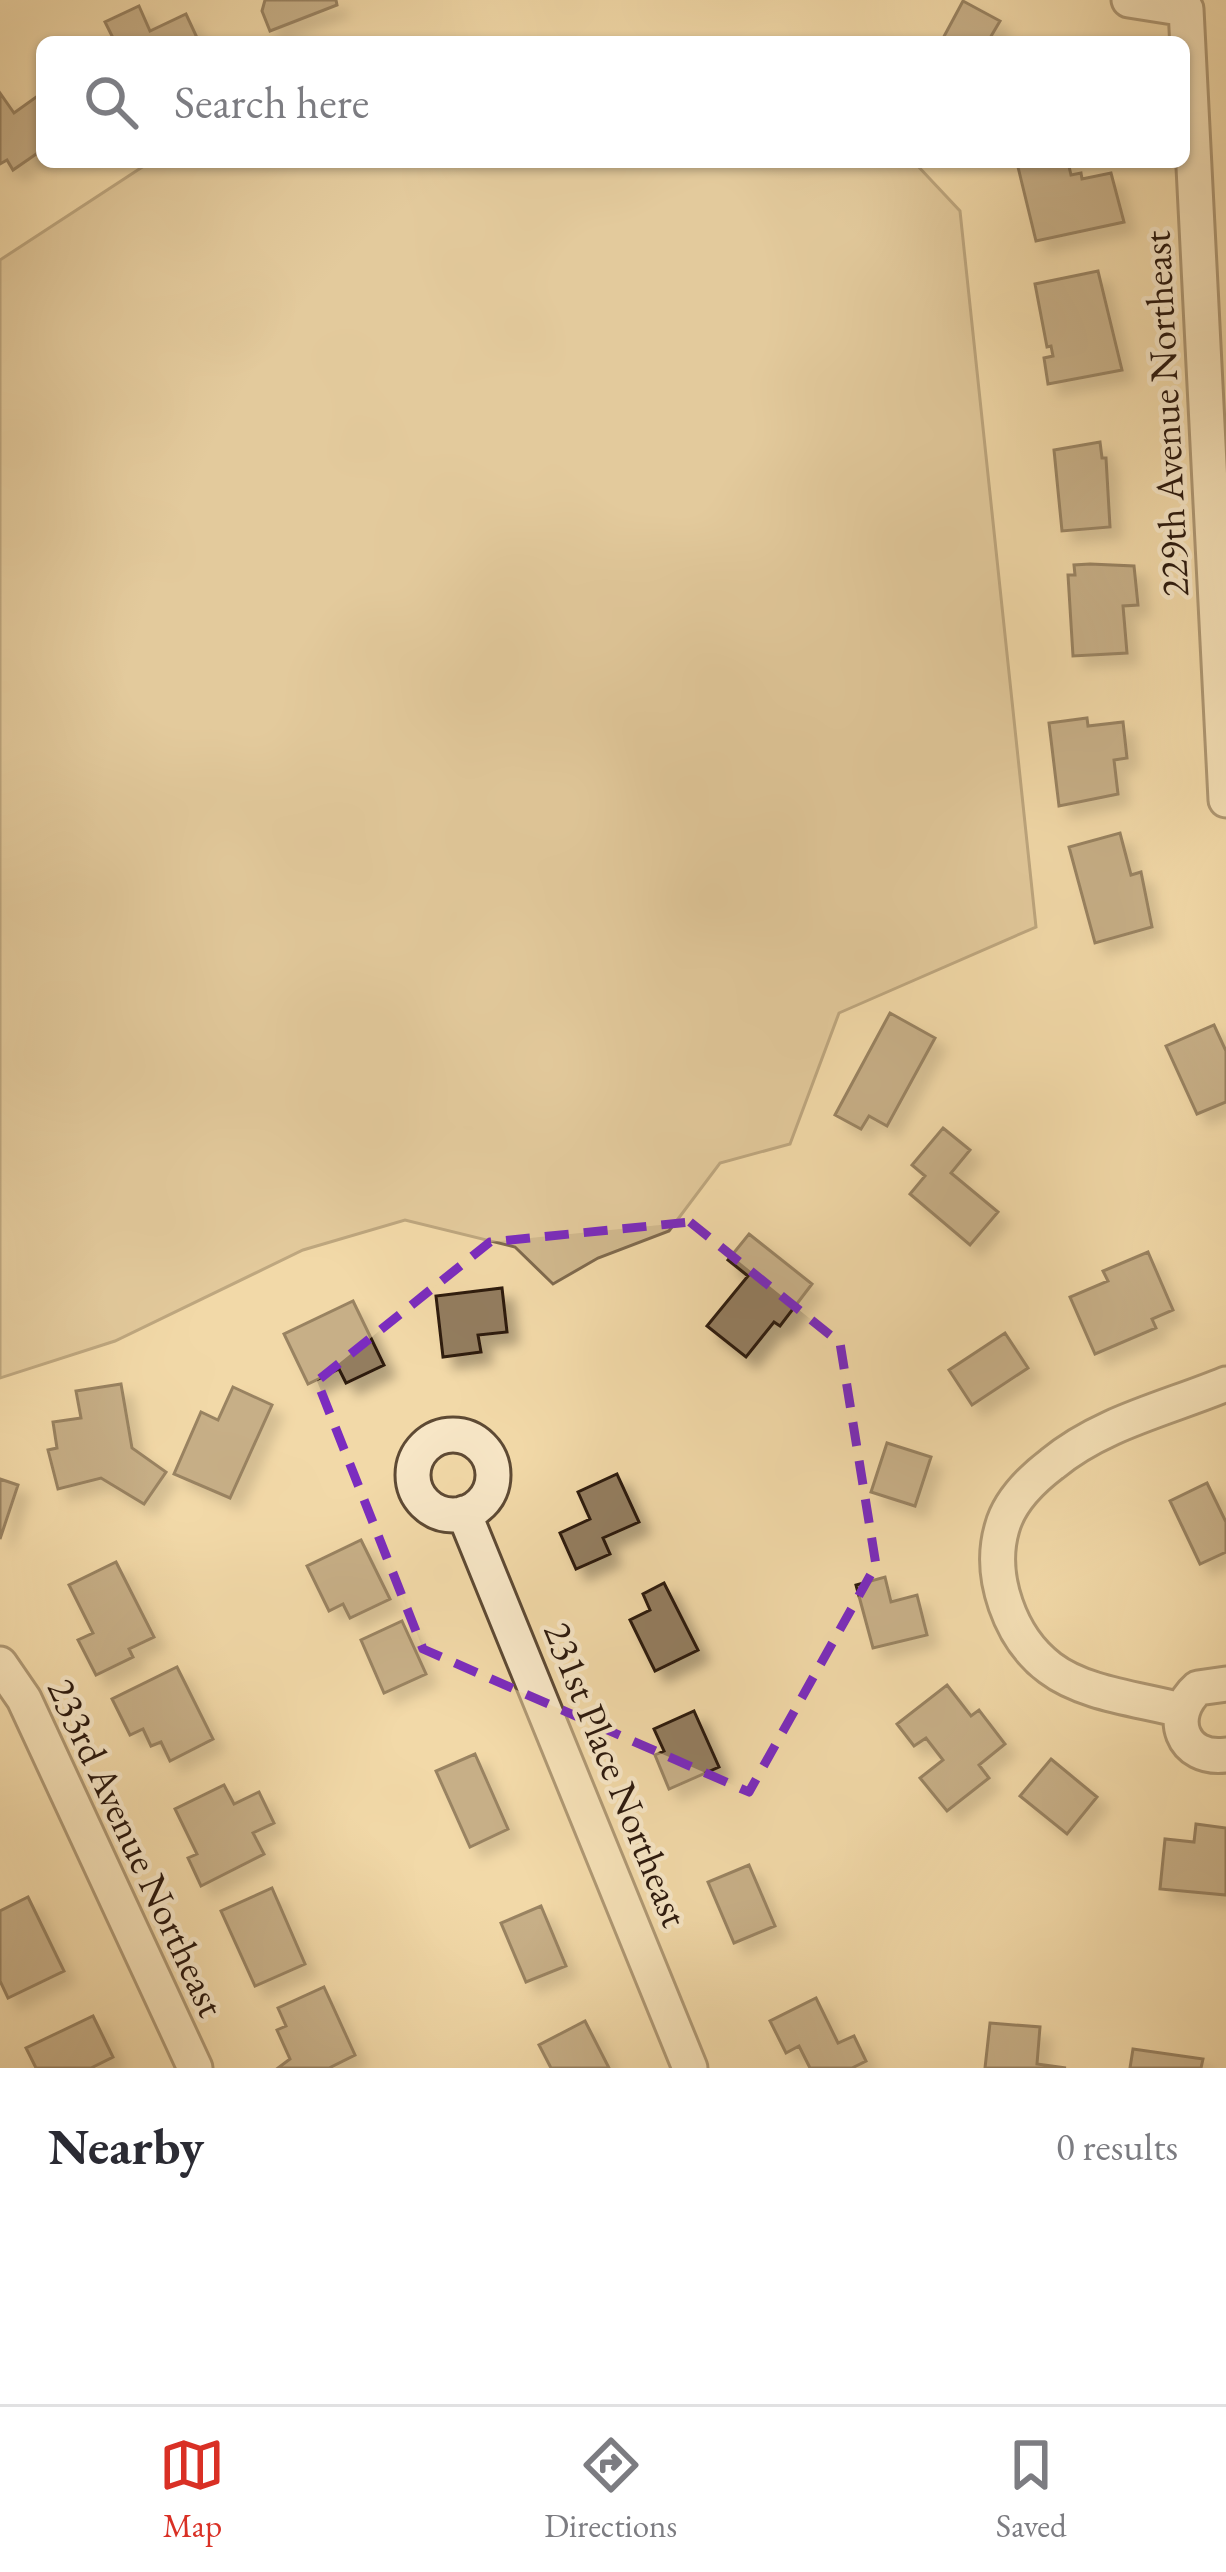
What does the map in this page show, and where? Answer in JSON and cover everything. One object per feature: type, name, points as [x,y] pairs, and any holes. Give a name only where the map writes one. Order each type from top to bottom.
[{"type":"street","name":"229th Avenue Northeast","points":[[1129,0],[1200,4],[1219,464],[1222,783],[1226,800]]},
{"type":"street","points":[[1180,1710],[1085,1685],[1051,1668],[1023,1639],[1005,1605],[997,1564],[1002,1527],[1020,1493],[1054,1462],[1105,1430],[1226,1384]]},
{"type":"street","name":"231st Place Northeast","points":[[464,1513],[690,2068]]},
{"type":"street","name":"233rd Avenue Northeast","points":[[0,1664],[24,1700],[195,2068]]},
{"type":"street","points":[[1226,1684],[1198,1688],[1180,1710],[1184,1738],[1194,1749],[1226,1755]]},
{"type":"highlighted area","points":[[690,1222],[840,1343],[876,1565],[749,1792],[423,1649],[317,1381],[490,1242]]},
{"type":"shaded area","points":[[141,168],[920,168],[960,211],[1036,927],[839,1013],[790,1144],[720,1163],[669,1231],[598,1258],[553,1284],[515,1247],[405,1220],[303,1250],[115,1341],[0,1378],[0,260]]},
{"type":"building","points":[[265,0],[336,0],[337,5],[270,31],[262,11]]},
{"type":"building","points":[[963,1],[1000,21],[991,36],[944,36]]},
{"type":"building","points":[[139,6],[150,31],[186,14],[196,36],[112,36],[105,22]]},
{"type":"building","points":[[0,93],[14,113],[36,97],[36,154],[13,170],[7,160],[0,164]]},
{"type":"building","points":[[1018,168],[1069,168],[1071,175],[1081,173],[1082,179],[1111,173],[1124,222],[1036,241]]},
{"type":"building","points":[[1098,271],[1122,370],[1048,384],[1044,358],[1053,356],[1051,346],[1047,347],[1035,284]]},
{"type":"building","points":[[1100,442],[1102,458],[1106,458],[1110,527],[1062,531],[1054,450]]},
{"type":"building","points":[[1074,565],[1134,566],[1138,605],[1123,606],[1127,653],[1073,656],[1068,575],[1075,575]]},
{"type":"building","points":[[1087,718],[1088,726],[1123,722],[1127,758],[1114,760],[1118,794],[1059,806],[1049,723]]},
{"type":"building","points":[[1120,833],[1131,875],[1141,872],[1152,927],[1095,943],[1069,847]]},
{"type":"building","points":[[890,1013],[935,1038],[887,1126],[869,1116],[861,1129],[835,1115]]},
{"type":"building","points":[[1214,1025],[1226,1051],[1226,1102],[1197,1114],[1166,1046]]},
{"type":"building","points":[[943,1128],[970,1150],[951,1173],[998,1212],[970,1245],[910,1194],[925,1176],[912,1165]]},
{"type":"building","points":[[749,1234],[812,1284],[780,1326],[774,1322],[746,1357],[707,1326],[748,1276],[728,1260]]},
{"type":"building","points":[[1148,1252],[1173,1310],[1152,1319],[1156,1328],[1095,1354],[1070,1297],[1108,1281],[1103,1271]]},
{"type":"building","points":[[502,1288],[507,1332],[478,1335],[481,1352],[443,1357],[436,1296]]},
{"type":"building","points":[[353,1301],[384,1365],[346,1383],[339,1369],[308,1384],[284,1334]]},
{"type":"building","points":[[1005,1333],[1028,1368],[972,1405],[949,1370]]},
{"type":"building","points":[[121,1384],[132,1448],[166,1472],[144,1504],[101,1478],[58,1489],[48,1450],[57,1448],[53,1422],[81,1418],[76,1391]]},
{"type":"building","points":[[233,1387],[272,1405],[230,1498],[174,1474],[201,1412],[218,1420]]},
{"type":"building","points":[[887,1443],[931,1457],[915,1506],[871,1492]]},
{"type":"building","points":[[617,1474],[639,1522],[603,1538],[610,1554],[576,1569],[560,1533],[590,1519],[578,1492]]},
{"type":"building","points":[[0,1479],[18,1485],[0,1539]]},
{"type":"building","points":[[1207,1483],[1226,1522],[1226,1552],[1200,1564],[1170,1501]]},
{"type":"building","points":[[361,1540],[390,1599],[350,1618],[343,1604],[329,1611],[307,1566]]},
{"type":"building","points":[[116,1562],[154,1637],[129,1649],[133,1657],[96,1675],[78,1640],[93,1633],[69,1585]]},
{"type":"building","points":[[885,1577],[891,1602],[917,1595],[927,1635],[873,1648],[856,1585]]},
{"type":"building","points":[[664,1583],[698,1650],[655,1671],[630,1620],[650,1610],[643,1594]]},
{"type":"building","points":[[402,1621],[426,1674],[384,1693],[361,1640]]},
{"type":"building","points":[[177,1667],[213,1739],[170,1761],[161,1742],[151,1746],[143,1729],[130,1735],[112,1699]]},
{"type":"building","points":[[947,1685],[971,1716],[979,1710],[1005,1744],[979,1765],[989,1778],[947,1811],[920,1778],[943,1760],[926,1738],[914,1746],[897,1724]]},
{"type":"building","points":[[694,1711],[719,1767],[669,1789],[655,1755],[664,1751],[654,1729]]},
{"type":"building","points":[[475,1754],[508,1829],[470,1847],[436,1771]]},
{"type":"building","points":[[1051,1759],[1097,1797],[1067,1834],[1020,1796]]},
{"type":"building","points":[[224,1785],[234,1804],[259,1792],[274,1823],[253,1833],[264,1854],[201,1886],[188,1858],[197,1854],[175,1809]]},
{"type":"building","points":[[1196,1824],[1226,1828],[1226,1895],[1160,1889],[1165,1839],[1194,1842]]},
{"type":"building","points":[[749,1865],[775,1926],[734,1943],[708,1882]]},
{"type":"building","points":[[272,1888],[305,1964],[255,1986],[221,1911]]},
{"type":"building","points":[[28,1897],[64,1971],[8,1998],[0,1981],[0,1911]]},
{"type":"building","points":[[541,1906],[566,1966],[526,1982],[501,1923]]},
{"type":"building","points":[[324,1987],[355,2055],[329,2068],[278,2068],[290,2059],[277,2030],[286,2026],[278,2008]]},
{"type":"building","points":[[816,1998],[838,2043],[854,2036],[866,2061],[852,2068],[810,2068],[799,2046],[786,2053],[770,2021]]},
{"type":"building","points":[[93,2016],[113,2057],[91,2068],[36,2068],[26,2048]]},
{"type":"building","points":[[585,2021],[609,2068],[551,2068],[539,2045]]},
{"type":"building","points":[[990,2023],[1040,2027],[1037,2064],[1066,2068],[985,2068]]},
{"type":"building","points":[[1133,2049],[1203,2059],[1201,2068],[1130,2068]]}]
